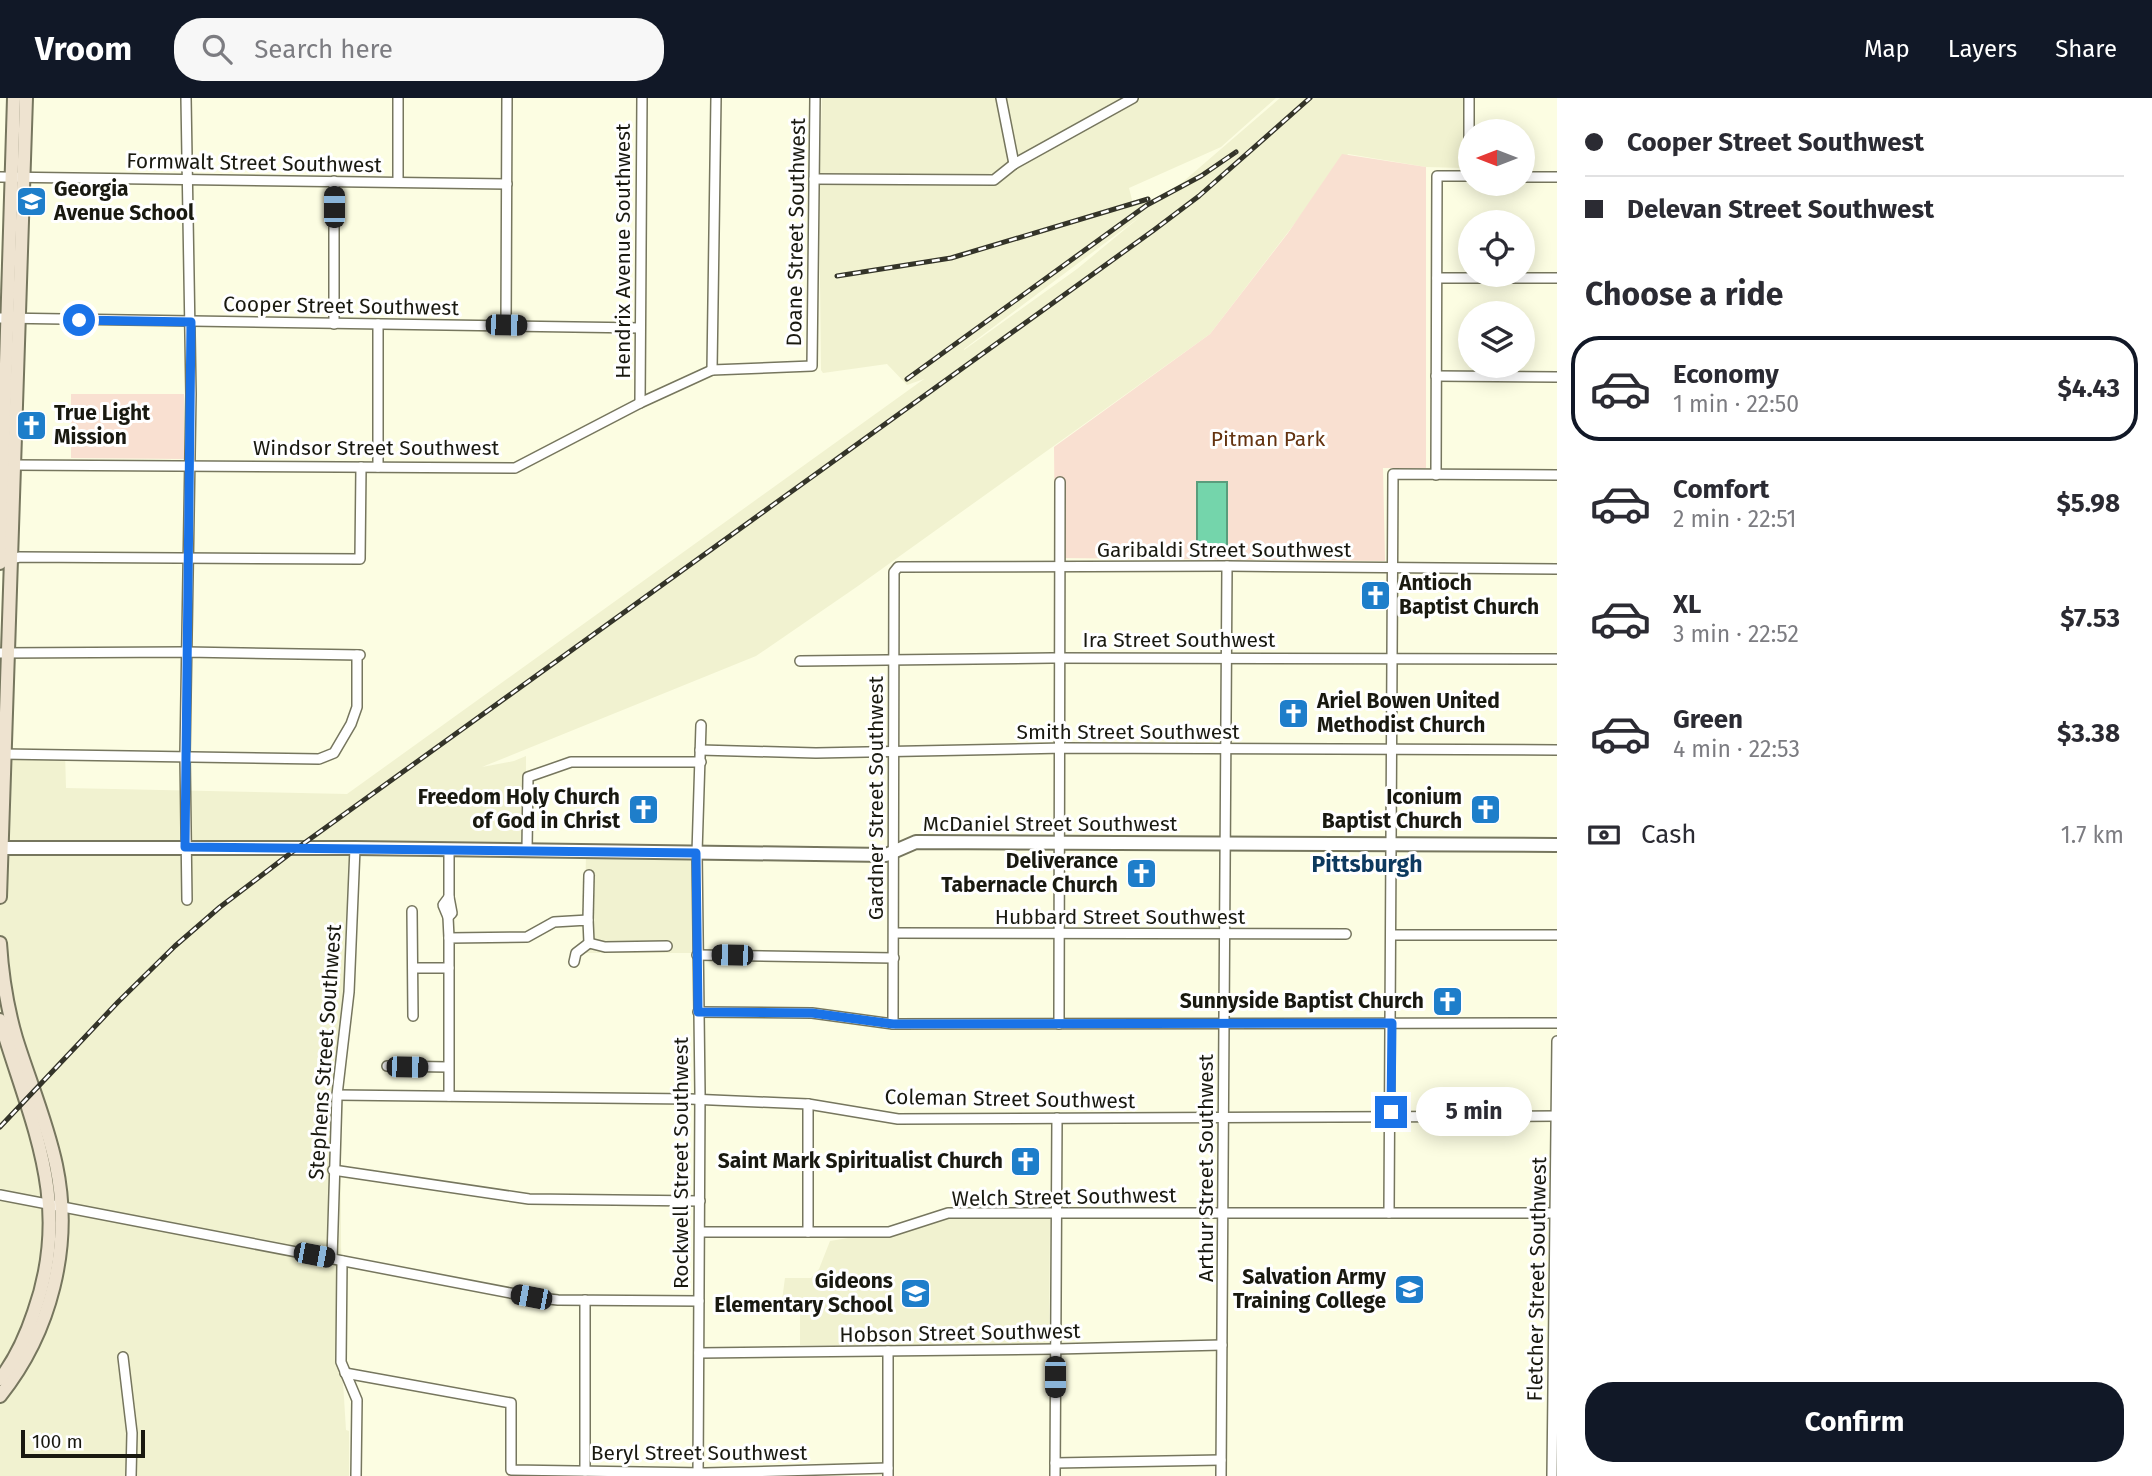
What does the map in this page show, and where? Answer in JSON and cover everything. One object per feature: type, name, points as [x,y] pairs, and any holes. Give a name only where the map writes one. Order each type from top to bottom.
[{"type":"main road","points":[[0,897],[5,653],[3,561],[15,98]]},
{"type":"main road","points":[[12,177],[26,98]]},
{"type":"main road","points":[[0,943],[7,1000],[16,1038],[52,1148],[59,1180],[50,1248],[39,1298],[20,1346],[0,1379]]},
{"type":"main road","points":[[0,1020],[56,1205],[58,1269],[49,1307],[26,1359],[0,1396]]},
{"type":"street","points":[[186,98],[191,322],[185,755],[187,900]]},
{"type":"street","points":[[398,98],[398,182]]},
{"type":"street","points":[[506,325],[507,98]]},
{"type":"street","name":"Hendrix Avenue Southwest","points":[[640,403],[642,98]]},
{"type":"street","points":[[712,370],[716,98]]},
{"type":"street","name":"Doane Street Southwest","points":[[812,366],[815,98]]},
{"type":"street","points":[[1001,98],[1014,164]]},
{"type":"street","points":[[814,179],[994,180],[1014,164],[1133,98]]},
{"type":"street","points":[[1469,98],[1469,119]]},
{"type":"street","points":[[1436,475],[1437,176],[1458,176]]},
{"type":"street","name":"Formwalt Street Southwest","points":[[12,177],[507,184]]},
{"type":"street","points":[[1535,177],[1557,177]]},
{"type":"street","points":[[334,181],[334,324]]},
{"type":"street","points":[[1437,278],[1557,278]]},
{"type":"street","name":"Cooper Street Southwest","points":[[9,319],[640,328]]},
{"type":"street","points":[[378,324],[378,467]]},
{"type":"street","name":"Windsor Street Southwest","points":[[5,465],[515,468],[640,403],[712,370],[812,366]]},
{"type":"street","points":[[1436,376],[1557,377]]},
{"type":"street","points":[[3,561],[188,557],[360,559],[360,467]]},
{"type":"street","points":[[1389,1213],[1393,474],[1557,475]]},
{"type":"street","points":[[1059,1024],[1060,482]]},
{"type":"street","name":"Arthur Street Southwest","points":[[1221,1476],[1227,566]]},
{"type":"street","name":"Garibaldi Street Southwest","points":[[894,572],[898,567],[1557,569]]},
{"type":"street","name":"Gardner Street Southwest","points":[[893,1024],[894,572]]},
{"type":"street","points":[[3,754],[319,759],[334,753],[351,724],[357,707],[358,655],[5,653]]},
{"type":"street","name":"Ira Street Southwest","points":[[800,661],[1060,657],[1557,659]]},
{"type":"street","name":"Rockwell Street Southwest","points":[[698,1475],[700,1100],[696,853],[701,725]]},
{"type":"street","name":"Smith Street Southwest","points":[[700,750],[816,753],[1059,748],[1557,750]]},
{"type":"street","points":[[527,850],[528,777],[570,762],[701,762]]},
{"type":"street","name":"McDaniel Street Southwest","points":[[1,848],[355,848],[886,855],[916,842],[1557,845]]},
{"type":"street","name":"Stephens Street Southwest","points":[[332,1259],[337,1095],[349,992],[355,848]]},
{"type":"street","points":[[449,849],[449,897],[452,905],[452,913],[448,917],[449,1096]]},
{"type":"street","points":[[589,875],[589,943]]},
{"type":"street","points":[[411,911],[413,1016]]},
{"type":"street","points":[[449,938],[527,937],[554,922],[589,920]]},
{"type":"street","name":"Hubbard Street Southwest","points":[[894,933],[1346,934]]},
{"type":"street","points":[[1392,935],[1557,935]]},
{"type":"street","points":[[589,943],[605,947],[667,946]]},
{"type":"street","points":[[574,962],[576,953],[589,943]]},
{"type":"street","points":[[698,955],[894,958]]},
{"type":"street","points":[[413,968],[449,968]]},
{"type":"street","points":[[698,1012],[812,1013],[893,1024],[1557,1023]]},
{"type":"street","name":"Fletcher Street Southwest","points":[[1552,1476],[1557,1041]]},
{"type":"street","points":[[387,1066],[448,1067]]},
{"type":"street","name":"Coleman Street Southwest","points":[[337,1095],[808,1104],[898,1119],[1557,1116]]},
{"type":"street","points":[[808,1104],[808,1232]]},
{"type":"street","points":[[1055,1476],[1057,1118]]},
{"type":"street","points":[[333,1170],[529,1199],[699,1201]]},
{"type":"street","points":[[0,1195],[531,1297],[699,1301]]},
{"type":"street","name":"Welch Street Southwest","points":[[699,1232],[889,1232],[948,1213],[1556,1213]]},
{"type":"street","points":[[342,1261],[341,1362],[357,1399],[356,1476]]},
{"type":"street","points":[[585,1300],[585,1471]]},
{"type":"street","name":"Hobson Street Southwest","points":[[699,1353],[1222,1345]]},
{"type":"street","points":[[888,1351],[888,1472]]},
{"type":"street","points":[[123,1357],[132,1433],[131,1476]]},
{"type":"street","name":"Beryl Street Southwest","points":[[345,1373],[511,1403],[511,1469],[698,1475],[888,1472]]},
{"type":"street","points":[[1055,1462],[1221,1460]]},
{"type":"shaded area","points":[[822,98],[1276,98],[1221,147],[1129,188],[1133,204],[1163,199],[1280,98],[1464,98],[1463,119],[1458,119],[1458,168],[1426,167],[1348,154],[1210,334],[756,656],[482,767],[526,756],[526,854],[359,850],[340,1097],[342,1366],[346,1430],[349,1431],[349,1476],[0,1476],[0,753],[65,751],[66,788],[347,794],[924,379],[907,385],[887,364],[823,373],[819,193]],"holes":[[[1141,216],[1077,269],[964,349]]]},
{"type":"shaded area","points":[[1197,482],[1227,482],[1227,547],[1197,546]]},
{"type":"shaded area","points":[[586,854],[699,854],[699,953],[584,953]]},
{"type":"shaded area","name":"Gideons Elementary School","points":[[1050,1218],[1049,1346],[800,1345],[800,1310],[781,1308],[785,1278],[811,1278],[819,1269],[830,1241],[889,1236],[948,1219]]},
{"type":"green space","name":"Pitman Park","points":[[1342,154],[1426,167],[1426,468],[1383,468],[1385,561],[1055,558],[1054,447],[1210,334],[1288,233]]},
{"type":"green space","points":[[71,394],[184,394],[184,459],[71,458]]},
{"type":"railway","points":[[0,1127],[118,1002],[175,946],[220,907],[296,849],[1154,230],[1199,196],[1310,98]]},
{"type":"railway","points":[[907,379],[1147,205],[1201,176],[1236,152]]},
{"type":"railway","points":[[837,276],[951,258],[1148,199]]},
{"type":"place","name":"Georgia Avenue School","points":[[31,201]]},
{"type":"place","name":"True Light Mission","points":[[31,425]]},
{"type":"place","name":"Antioch Baptist Church","points":[[1376,595]]},
{"type":"place","name":"Ariel Bowen United Methodist Church","points":[[1294,713]]},
{"type":"place","name":"Freedom Holy Church of God in Christ","points":[[643,809]]},
{"type":"place","name":"Iconium Baptist Church","points":[[1485,809]]},
{"type":"place","name":"Deliverance Tabernacle Church","points":[[1141,873]]},
{"type":"place","name":"Sunnyside Baptist Church","points":[[1447,1001]]},
{"type":"place","name":"Saint Mark Spiritualist Church","points":[[1026,1161]]},
{"type":"place","name":"Salvation Army Training College","points":[[1409,1289]]},
{"type":"place","name":"Gideons Elementary School","points":[[916,1293]]},
{"type":"district","name":"Pittsburgh","points":[[1367,864]]},
{"type":"route","points":[[79,320],[191,322],[185,847],[696,853],[698,1012],[812,1013],[893,1024],[1392,1023],[1391,1112]]}]
